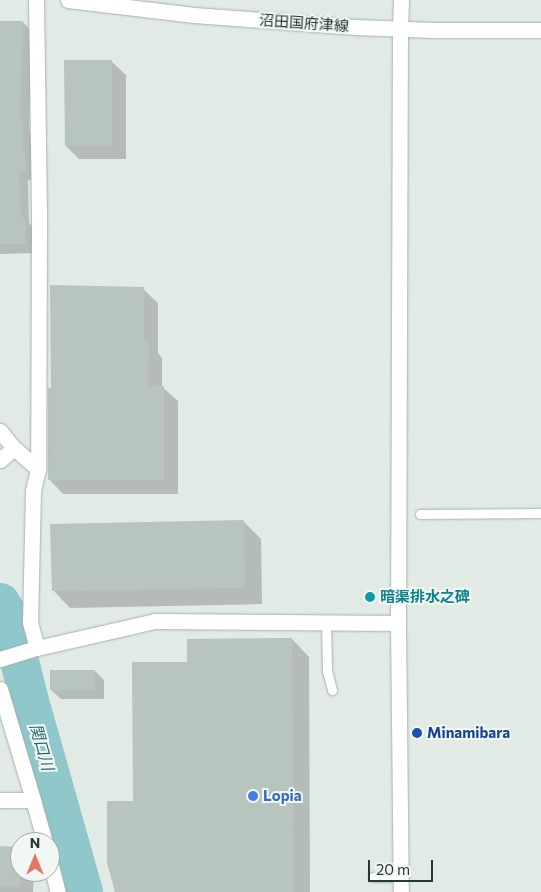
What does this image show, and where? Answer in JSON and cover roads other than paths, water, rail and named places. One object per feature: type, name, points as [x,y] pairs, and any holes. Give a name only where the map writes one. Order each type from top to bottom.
[{"type":"street","points":[[36,0],[39,226],[38,469],[32,490],[30,622],[37,648]]},
{"type":"street","name":"沼田国府津線","points":[[68,0],[194,15],[400,29],[541,30]]},
{"type":"street","points":[[401,0],[398,623],[401,885]]},
{"type":"street","points":[[0,431],[14,448],[38,469]]},
{"type":"street","points":[[0,460],[14,448]]},
{"type":"street","points":[[0,659],[37,648],[155,621],[398,623]]},
{"type":"street","points":[[0,689],[42,832]]},
{"type":"street","points":[[0,800],[33,800]]},
{"type":"lane","points":[[420,514],[541,513]]},
{"type":"lane","points":[[326,622],[327,672],[332,690]]},
{"type":"lane","points":[[373,877],[401,885]]},
{"type":"waterway","name":"関口川","points":[[0,602],[8,616],[28,697],[83,892]]},
{"type":"place","name":"暗渠排水之碑","points":[[370,597]]},
{"type":"place","name":"Minamibara","points":[[417,733]]},
{"type":"place","name":"Lopia","points":[[253,796]]}]
